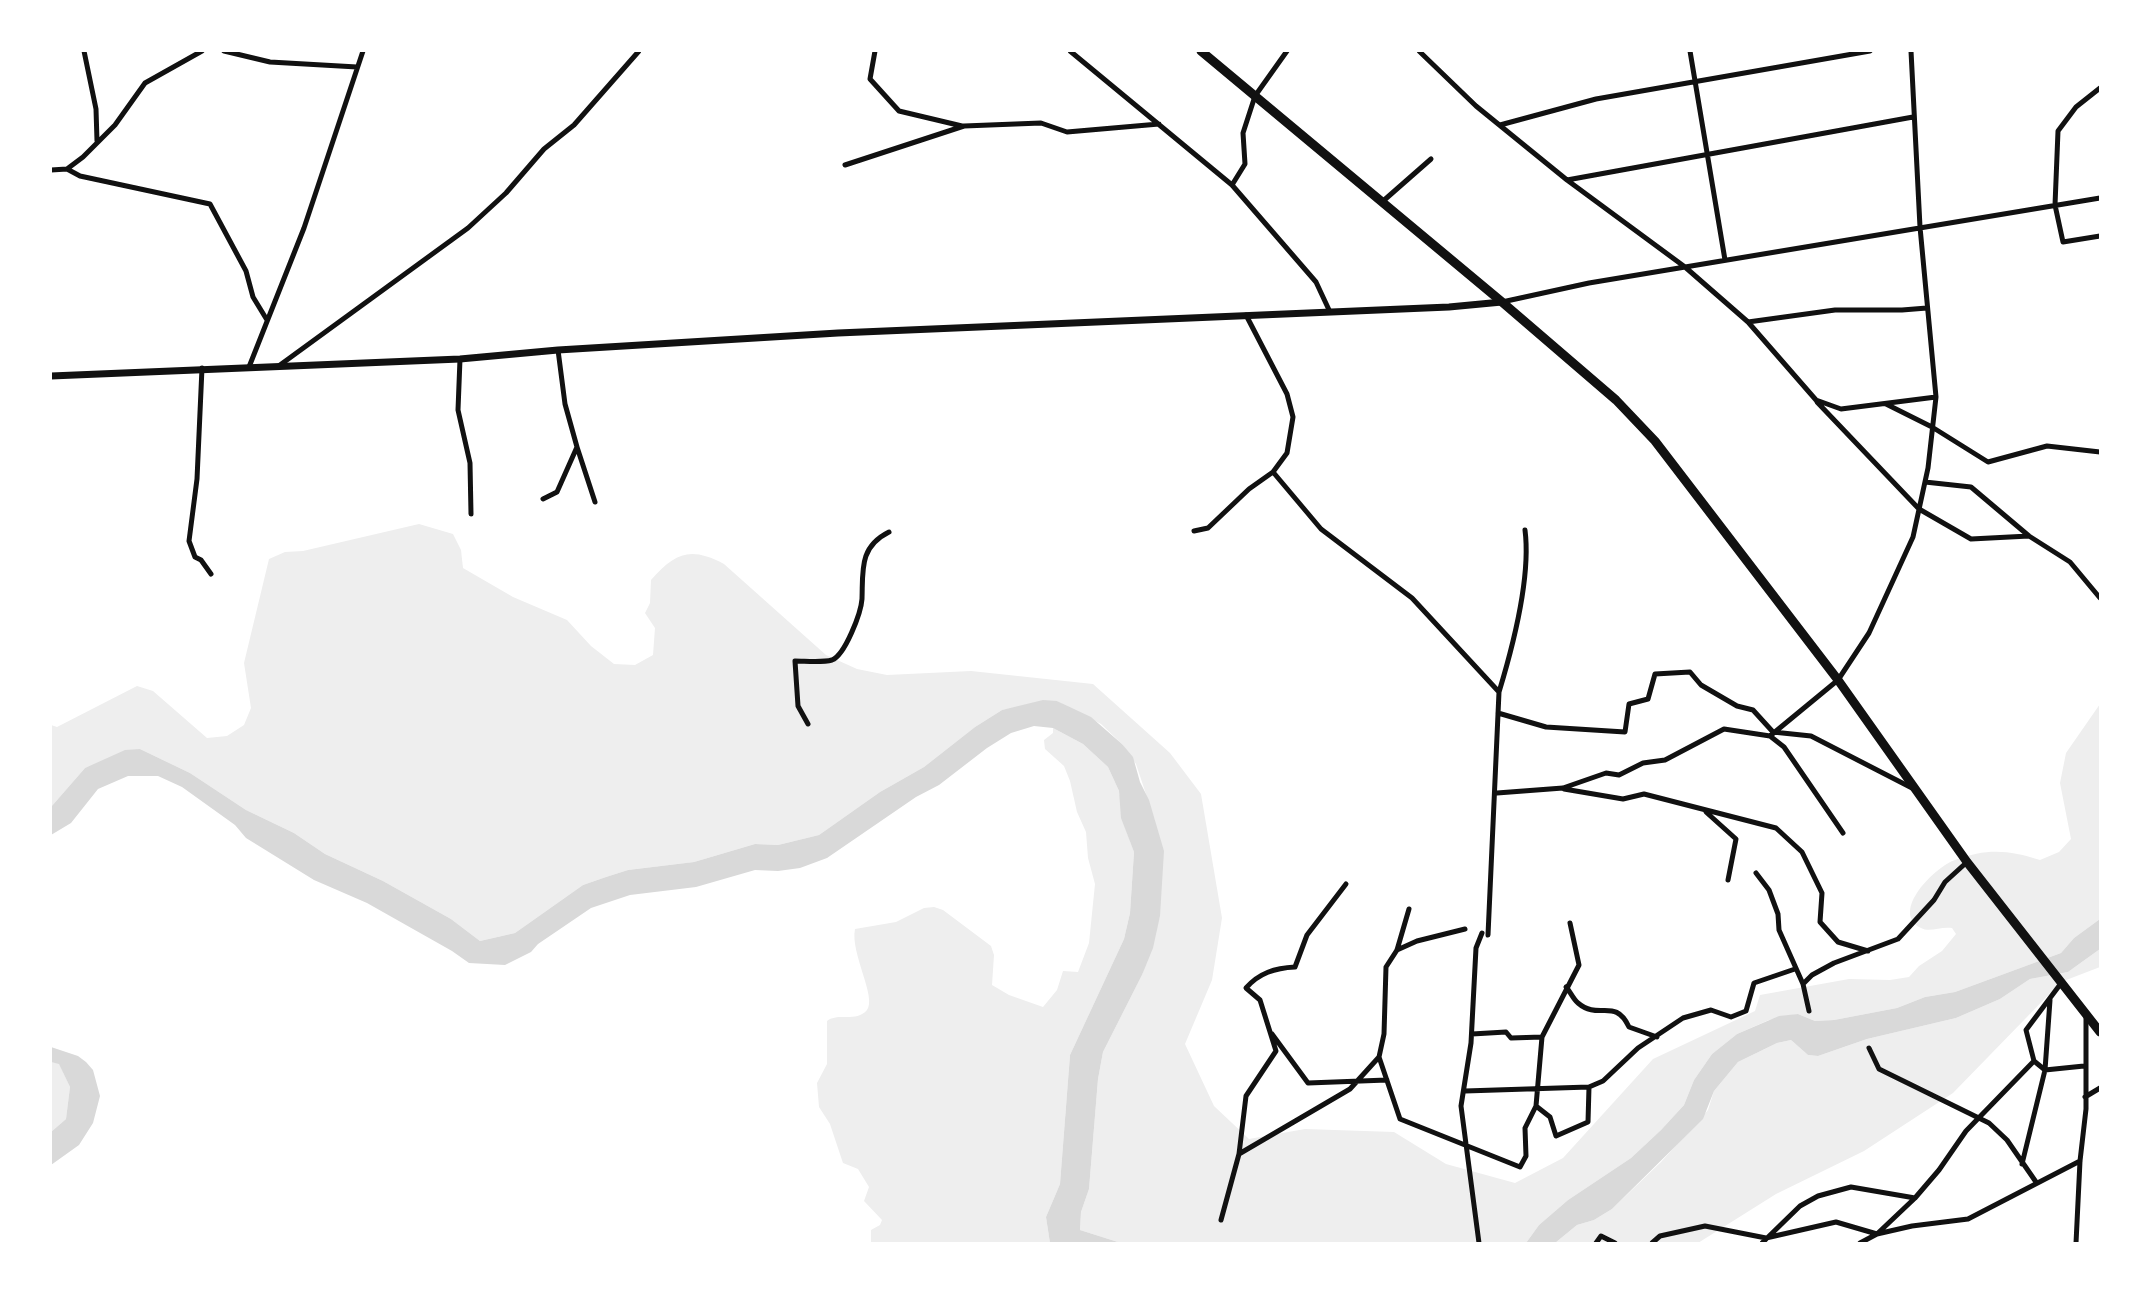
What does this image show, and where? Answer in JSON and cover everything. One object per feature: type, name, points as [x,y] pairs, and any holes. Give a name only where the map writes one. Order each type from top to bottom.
[{"type":"main road","points":[[1201,51],[1502,302],[1616,400],[1655,441],[1838,680],[1913,789],[1967,862],[2100,1032]]},
{"type":"street","points":[[84,51],[96,109],[97,141]]},
{"type":"street","points":[[68,169],[115,125],[145,82],[202,51]]},
{"type":"street","points":[[224,51],[270,62],[357,68]]},
{"type":"street","points":[[249,367],[304,228],[363,51]]},
{"type":"street","points":[[280,364],[468,228],[506,193],[544,149],[574,125],[639,51]]},
{"type":"street","points":[[875,51],[870,79],[899,111],[964,126],[1041,123],[1067,132],[1160,124]]},
{"type":"street","points":[[1070,51],[1232,185],[1316,282],[1330,312]]},
{"type":"street","points":[[1232,185],[1245,164],[1244,133],[1255,96],[1287,51]]},
{"type":"street","points":[[1419,51],[1500,125],[1567,180],[1685,267],[1748,322],[1816,400],[1919,509],[1971,539],[2029,536]]},
{"type":"street","points":[[1690,51],[1725,260]]},
{"type":"street","points":[[1500,125],[1558,108],[1695,80],[1870,51]]},
{"type":"street","points":[[1772,734],[1838,680],[1874,622],[1913,537],[1925,482],[1936,398],[1920,227],[1911,51]]},
{"type":"street","points":[[2100,88],[2076,107],[2058,131],[2055,205],[2063,242],[2100,236]]},
{"type":"street","points":[[1567,180],[1913,117]]},
{"type":"street","points":[[845,165],[964,126]]},
{"type":"street","points":[[1382,202],[1431,159]]},
{"type":"street","points":[[51,170],[68,169],[80,176],[210,204],[246,271],[254,297],[267,320]]},
{"type":"street","points":[[51,376],[280,364],[460,359],[558,350],[838,333],[1449,308],[1502,302],[1589,283],[2100,198]]},
{"type":"street","points":[[1748,322],[1835,310],[1927,308]]},
{"type":"street","points":[[1194,531],[1208,528],[1250,489],[1273,472],[1287,453],[1293,417],[1287,394],[1246,315]]},
{"type":"street","points":[[558,350],[565,404],[595,502]]},
{"type":"street","points":[[460,359],[458,410],[470,463],[471,514]]},
{"type":"street","points":[[202,368],[197,479],[189,541],[195,556],[201,560],[211,574]]},
{"type":"street","points":[[1816,400],[1841,409],[1936,398]]},
{"type":"street","points":[[1886,404],[1932,427],[1988,462],[2047,446],[2100,452]]},
{"type":"street","points":[[543,499],[557,492],[577,447]]},
{"type":"street","points":[[1273,472],[1321,529],[1412,598],[1499,692]]},
{"type":"street","points":[[1925,482],[1971,487],[2029,536],[2070,562],[2100,598]]},
{"type":"street","points":[[1479,1243],[1461,1106],[1472,1034],[1476,948],[1485,934],[1497,793],[1499,692],[1516,627],[1527,548],[1525,530]]},
{"type":"street","points":[[808,724],[798,706],[795,661],[831,660],[844,651],[862,602],[861,573],[866,551],[880,537],[889,532]]},
{"type":"street","points":[[1498,713],[1546,727],[1625,732],[1629,704],[1648,699],[1655,674],[1690,672],[1701,685],[1737,706],[1753,710],[1784,747],[1843,833]]},
{"type":"street","points":[[1563,788],[1606,772],[1619,775],[1643,763],[1665,760],[1724,729],[1811,736],[1913,789]]},
{"type":"street","points":[[1497,793],[1563,788],[1623,799],[1644,794],[1776,828],[1802,852],[1822,893],[1820,922],[1838,942],[1868,951]]},
{"type":"street","points":[[1704,810],[1737,839],[1728,880]]},
{"type":"street","points":[[1803,984],[1812,975],[1898,939],[1934,900],[1945,882],[1967,862]]},
{"type":"street","points":[[1756,873],[1769,890],[1778,914],[1779,930],[1803,984],[1809,1011]]},
{"type":"street","points":[[1221,1220],[1239,1154],[1246,1096],[1276,1051],[1260,1000],[1246,988],[1263,974],[1280,968],[1295,967],[1307,935],[1346,884]]},
{"type":"street","points":[[1239,1154],[1350,1089],[1379,1057],[1384,1034],[1386,967],[1397,950],[1409,909]]},
{"type":"street","points":[[1379,1057],[1400,1119],[1520,1167],[1526,1156],[1525,1128],[1536,1106],[1542,1037],[1579,965],[1570,923]]},
{"type":"street","points":[[1397,950],[1418,941],[1465,929]]},
{"type":"street","points":[[1465,1091],[1589,1087],[1603,1081],[1638,1048],[1657,1037],[1668,1027],[1711,1010],[1731,1017],[1746,1011],[1754,983],[1795,969]]},
{"type":"street","points":[[2062,982],[2026,1030],[2034,1061],[2045,1070],[2084,1066]]},
{"type":"street","points":[[1566,987],[1578,1003],[1600,1012],[1616,1010],[1623,1014],[1629,1027],[1657,1037]]},
{"type":"street","points":[[2022,1164],[2045,1070],[2050,998]]},
{"type":"street","points":[[2076,1243],[2085,1097],[2086,1013]]},
{"type":"street","points":[[1270,1031],[1308,1083],[1387,1080]]},
{"type":"street","points":[[1472,1034],[1506,1032],[1511,1038],[1542,1037]]},
{"type":"street","points":[[1869,1048],[1880,1069],[1921,1087],[1989,1123],[2007,1140],[2036,1182]]},
{"type":"street","points":[[1877,1234],[1915,1198],[1978,1118],[2034,1061]]},
{"type":"street","points":[[1536,1106],[1550,1118],[1556,1136],[1588,1122],[1589,1087]]},
{"type":"street","points":[[2085,1097],[2100,1088]]},
{"type":"street","points":[[1860,1243],[1877,1234],[1912,1226],[1968,1219],[2080,1161]]},
{"type":"street","points":[[1764,1240],[1786,1223],[1800,1206],[1818,1196],[1851,1187],[1915,1198]]},
{"type":"street","points":[[1652,1243],[1660,1236],[1704,1226],[1764,1240],[1836,1222],[1877,1234]]},
{"type":"street","points":[[1596,1243],[1601,1236],[1615,1243]]},
{"type":"shaded area","points":[[419,524],[453,534],[461,550],[463,568],[513,597],[567,620],[591,646],[614,664],[635,665],[653,655],[655,628],[645,613],[650,603],[651,580],[676,558],[692,554],[712,558],[724,564],[826,655],[857,669],[887,675],[971,671],[1093,684],[1170,753],[1201,794],[1222,918],[1212,980],[1185,1044],[1214,1106],[1249,1139],[1305,1129],[1394,1132],[1446,1164],[1515,1183],[1563,1158],[1653,1059],[1755,1011],[1760,995],[1849,979],[1890,980],[1909,977],[1919,966],[1942,951],[1956,934],[1952,928],[1924,929],[1912,921],[1910,911],[1919,890],[1937,871],[1967,856],[1988,852],[2008,852],[2040,860],[2059,852],[2071,839],[2060,783],[2066,753],[2100,704],[2100,919],[2074,938],[2061,953],[1955,992],[1925,997],[1897,1008],[1834,1020],[1815,1021],[1798,1014],[1769,1020],[1737,1034],[1712,1054],[1694,1080],[1684,1105],[1661,1130],[1631,1158],[1568,1200],[1539,1225],[1526,1243],[1121,1243],[1080,1230],[1081,1212],[1089,1189],[1098,1079],[1103,1052],[1142,975],[1160,916],[1155,821],[1136,764],[1122,744],[1101,724],[1057,701],[1002,710],[975,727],[924,767],[880,792],[819,835],[778,845],[755,844],[694,862],[628,870],[583,885],[515,933],[480,941],[451,919],[383,881],[325,854],[294,833],[246,810],[190,773],[140,749],[85,768],[51,807],[51,725],[57,727],[137,686],[153,691],[207,738],[227,736],[244,725],[251,708],[244,663],[269,559],[285,552],[303,551]]},
{"type":"shaded area","points":[[1043,700],[1057,701],[1091,717],[1122,744],[1133,757],[1164,851],[1160,916],[1153,948],[1103,1052],[1098,1079],[1089,1189],[1081,1212],[1080,1230],[1121,1243],[1050,1243],[1046,1217],[1060,1184],[1070,1055],[1124,939],[1130,913],[1134,852],[1121,818],[1119,791],[1108,767],[1083,744],[1053,728],[1034,726],[1011,733],[987,748],[939,785],[916,797],[827,858],[800,868],[778,871],[755,870],[696,887],[630,895],[591,908],[538,944],[531,952],[505,965],[469,963],[367,903],[314,880],[246,838],[235,825],[182,787],[158,776],[128,776],[98,789],[71,823],[51,835],[51,807],[85,768],[125,750],[140,749],[190,773],[246,810],[294,833],[325,854],[383,881],[451,919],[480,941],[515,933],[583,885],[628,870],[694,862],[755,844],[778,845],[819,835],[880,792],[924,767],[975,727],[1002,710]]},
{"type":"shaded area","points":[[1053,728],[1083,744],[1108,767],[1119,791],[1125,827],[1134,852],[1130,913],[1124,939],[1070,1055],[1060,1184],[1046,1217],[1050,1243],[871,1243],[871,1230],[880,1225],[882,1220],[864,1201],[869,1187],[858,1169],[843,1163],[830,1124],[819,1107],[817,1083],[827,1064],[827,1021],[836,1017],[863,1014],[869,1004],[869,995],[856,950],[855,929],[896,922],[924,908],[934,907],[943,910],[991,946],[994,955],[992,985],[1009,995],[1043,1007],[1057,990],[1063,971],[1078,972],[1089,943],[1095,884],[1088,858],[1086,832],[1077,812],[1070,781],[1064,766],[1045,749],[1044,740],[1053,733]]},
{"type":"shaded area","points":[[2100,919],[2100,949],[2068,972],[2030,979],[2000,999],[1956,1018],[1867,1039],[1818,1056],[1808,1055],[1791,1040],[1777,1043],[1738,1062],[1714,1091],[1703,1119],[1612,1209],[1594,1220],[1577,1225],[1555,1243],[1526,1243],[1539,1225],[1568,1200],[1631,1158],[1661,1130],[1684,1105],[1694,1080],[1712,1054],[1737,1034],[1779,1016],[1798,1014],[1815,1021],[1834,1020],[1897,1008],[1925,997],[1955,992],[2061,953],[2074,938]]},
{"type":"shaded area","points":[[2100,949],[2100,967],[2061,982],[1953,1093],[1864,1151],[1776,1194],[1698,1243],[1555,1243],[1577,1225],[1594,1220],[1612,1209],[1661,1162],[1708,1110],[1714,1091],[1738,1062],[1777,1043],[1791,1040],[1808,1055],[1818,1056],[1867,1039],[1956,1018],[2000,999],[2030,979],[2068,972]]},
{"type":"shaded area","points":[[51,1047],[78,1056],[86,1062],[93,1070],[100,1096],[93,1123],[79,1145],[51,1165],[51,1132],[66,1119],[70,1087],[59,1064],[51,1062]]},
{"type":"shaded area","points":[[51,1062],[59,1063],[70,1087],[66,1119],[51,1132]]}]
